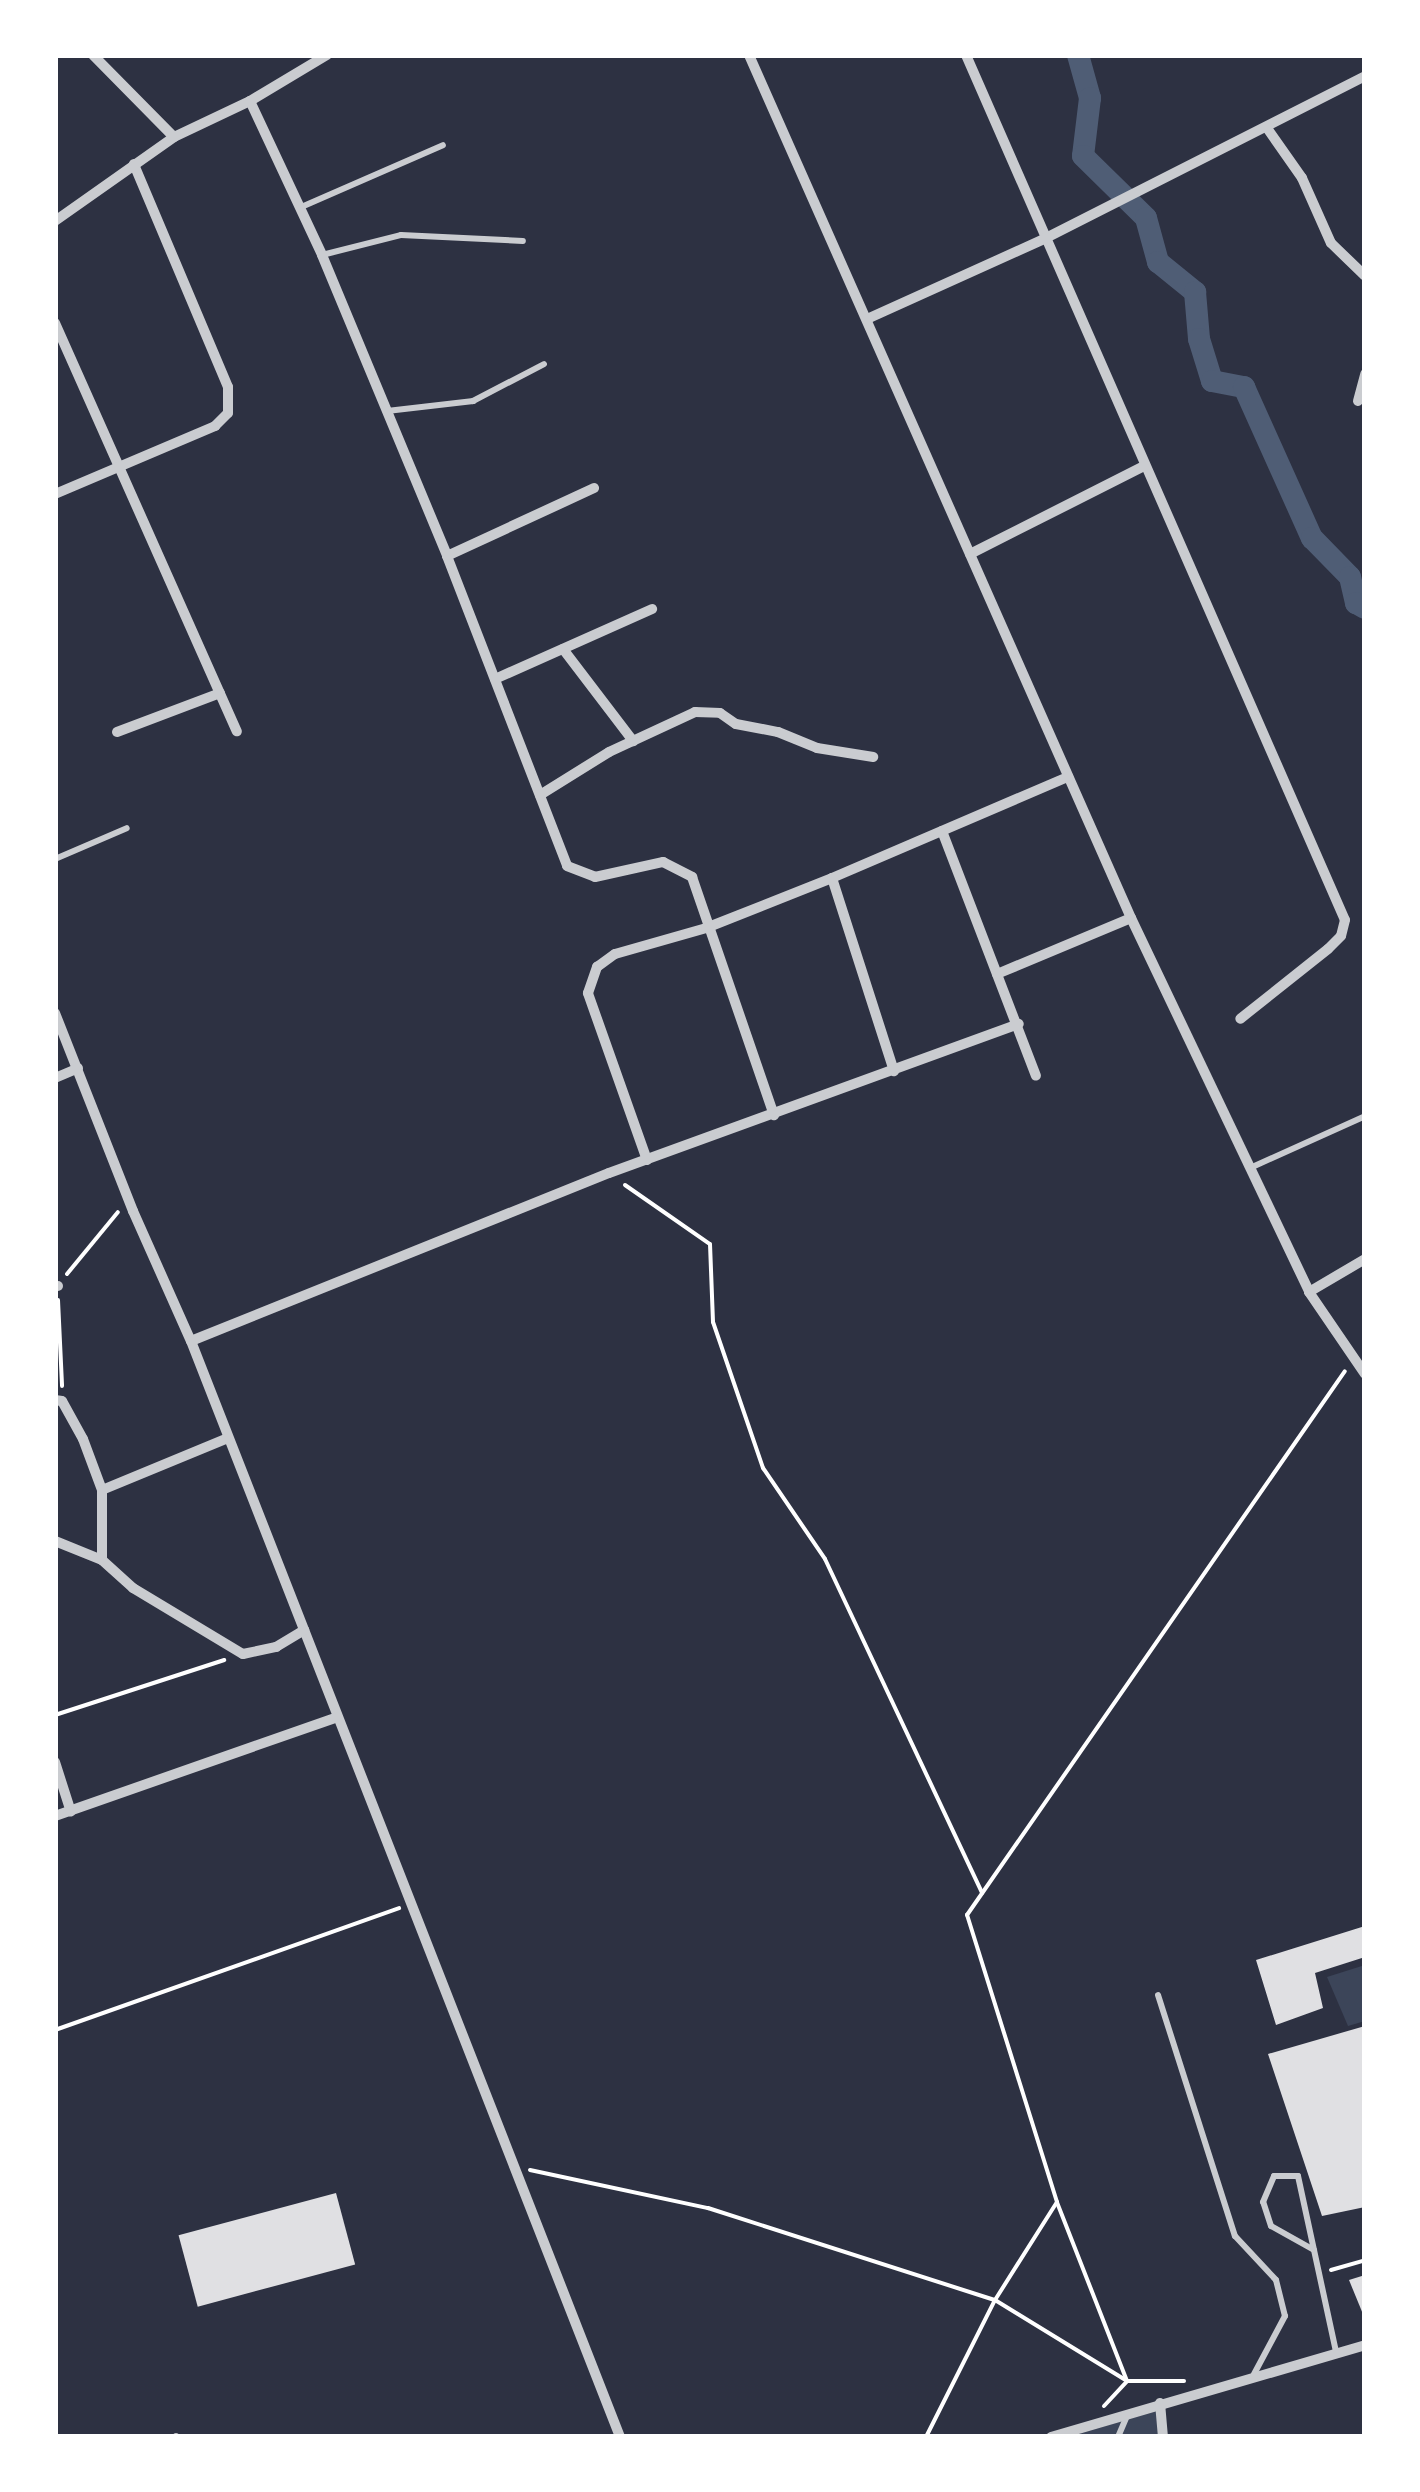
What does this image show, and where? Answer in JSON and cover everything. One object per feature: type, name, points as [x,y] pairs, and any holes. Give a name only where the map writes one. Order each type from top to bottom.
[{"type":"street","points":[[93,55],[174,137]]},
{"type":"street","points":[[55,221],[174,137],[250,101],[327,55]]},
{"type":"street","points":[[749,55],[1131,918],[1309,1292],[1365,1374]]},
{"type":"street","points":[[966,55],[1345,920],[1341,936],[1240,1020]]},
{"type":"street","points":[[867,320],[1044,239],[1365,76]]},
{"type":"street","points":[[250,101],[322,256],[448,556],[567,866],[595,877],[662,862],[680,867],[692,877],[706,928],[774,1116]]},
{"type":"street","points":[[1267,128],[1302,178],[1332,243],[1365,276]]},
{"type":"street","points":[[55,494],[215,426],[228,413],[228,387],[134,164]]},
{"type":"street","points":[[55,323],[236,730]]},
{"type":"street","points":[[55,360],[68,354]]},
{"type":"street","points":[[1358,402],[1365,374]]},
{"type":"street","points":[[970,554],[1144,466]]},
{"type":"street","points":[[448,556],[594,488]]},
{"type":"street","points":[[494,679],[652,609]]},
{"type":"street","points":[[562,649],[634,740]]},
{"type":"street","points":[[118,732],[220,693]]},
{"type":"street","points":[[540,795],[634,740],[696,712],[708,712],[816,748],[873,757]]},
{"type":"street","points":[[647,1160],[588,993],[597,967],[615,954],[706,928],[832,878],[1068,777]]},
{"type":"street","points":[[942,832],[1036,1076]]},
{"type":"street","points":[[832,878],[894,1071]]},
{"type":"street","points":[[997,974],[1131,918]]},
{"type":"street","points":[[55,1013],[128,1199],[192,1341],[226,1439],[620,2437]]},
{"type":"street","points":[[192,1341],[609,1174],[1019,1024]]},
{"type":"street","points":[[55,1078],[78,1068]]},
{"type":"street","points":[[1309,1292],[1365,1259]]},
{"type":"street","points":[[59,1400],[84,1439],[102,1490],[102,1560]]},
{"type":"street","points":[[102,1490],[226,1439]]},
{"type":"street","points":[[55,1541],[102,1560],[133,1588],[243,1654],[276,1646],[304,1630]]},
{"type":"street","points":[[55,1816],[337,1716]]},
{"type":"street","points":[[55,1762],[70,1812]]},
{"type":"street","points":[[1052,2437],[1254,2374],[1365,2345]]},
{"type":"street","points":[[1160,2403],[1163,2437]]},
{"type":"lane","points":[[298,208],[443,145]]},
{"type":"lane","points":[[322,256],[401,235],[523,241]]},
{"type":"lane","points":[[386,411],[474,402],[544,364]]},
{"type":"lane","points":[[55,859],[127,828]]},
{"type":"lane","points":[[1248,1168],[1365,1116]]},
{"type":"lane","points":[[1158,1996],[1235,2236],[1276,2280],[1285,2316],[1254,2374]]},
{"type":"lane","points":[[1314,2250],[1271,2226],[1264,2202],[1274,2176],[1298,2176],[1322,2273],[1336,2352]]},
{"type":"lane","points":[[1118,2437],[1128,2413]]},
{"type":"path","points":[[609,1174],[710,1244],[713,1322],[763,1468],[825,1560],[982,1893]]},
{"type":"path","points":[[59,1400],[56,1286],[128,1199]]},
{"type":"path","points":[[1127,2381],[1056,2202],[967,1915],[1354,1358]]},
{"type":"path","points":[[55,1715],[243,1654]]},
{"type":"path","points":[[55,2030],[408,1904]]},
{"type":"path","points":[[512,2166],[708,2208],[995,2300],[1127,2381]]},
{"type":"path","points":[[926,2437],[995,2300],[1056,2202]]},
{"type":"path","points":[[1322,2273],[1365,2260]]},
{"type":"path","points":[[1083,2427],[1127,2381]]},
{"type":"shaded area","points":[[1365,1965],[1365,2021],[1348,2026],[1327,1977]]},
{"type":"shaded area","points":[[1158,2411],[1160,2437],[1069,2437],[1129,2419]]},
{"type":"building","points":[[1365,1926],[1365,1957],[1315,1973],[1323,2008],[1276,2025],[1256,1960]]},
{"type":"building","points":[[1365,2026],[1365,2207],[1322,2216],[1268,2054]]},
{"type":"building","points":[[336,2193],[355,2264],[198,2307],[179,2235]]},
{"type":"building","points":[[1365,2275],[1365,2319],[1349,2280]]},
{"type":"waterway","points":[[1078,55],[1090,98],[1083,156],[1146,218],[1158,262],[1195,292],[1199,339],[1212,381],[1244,387],[1312,538],[1350,577],[1356,603],[1365,608]]}]
